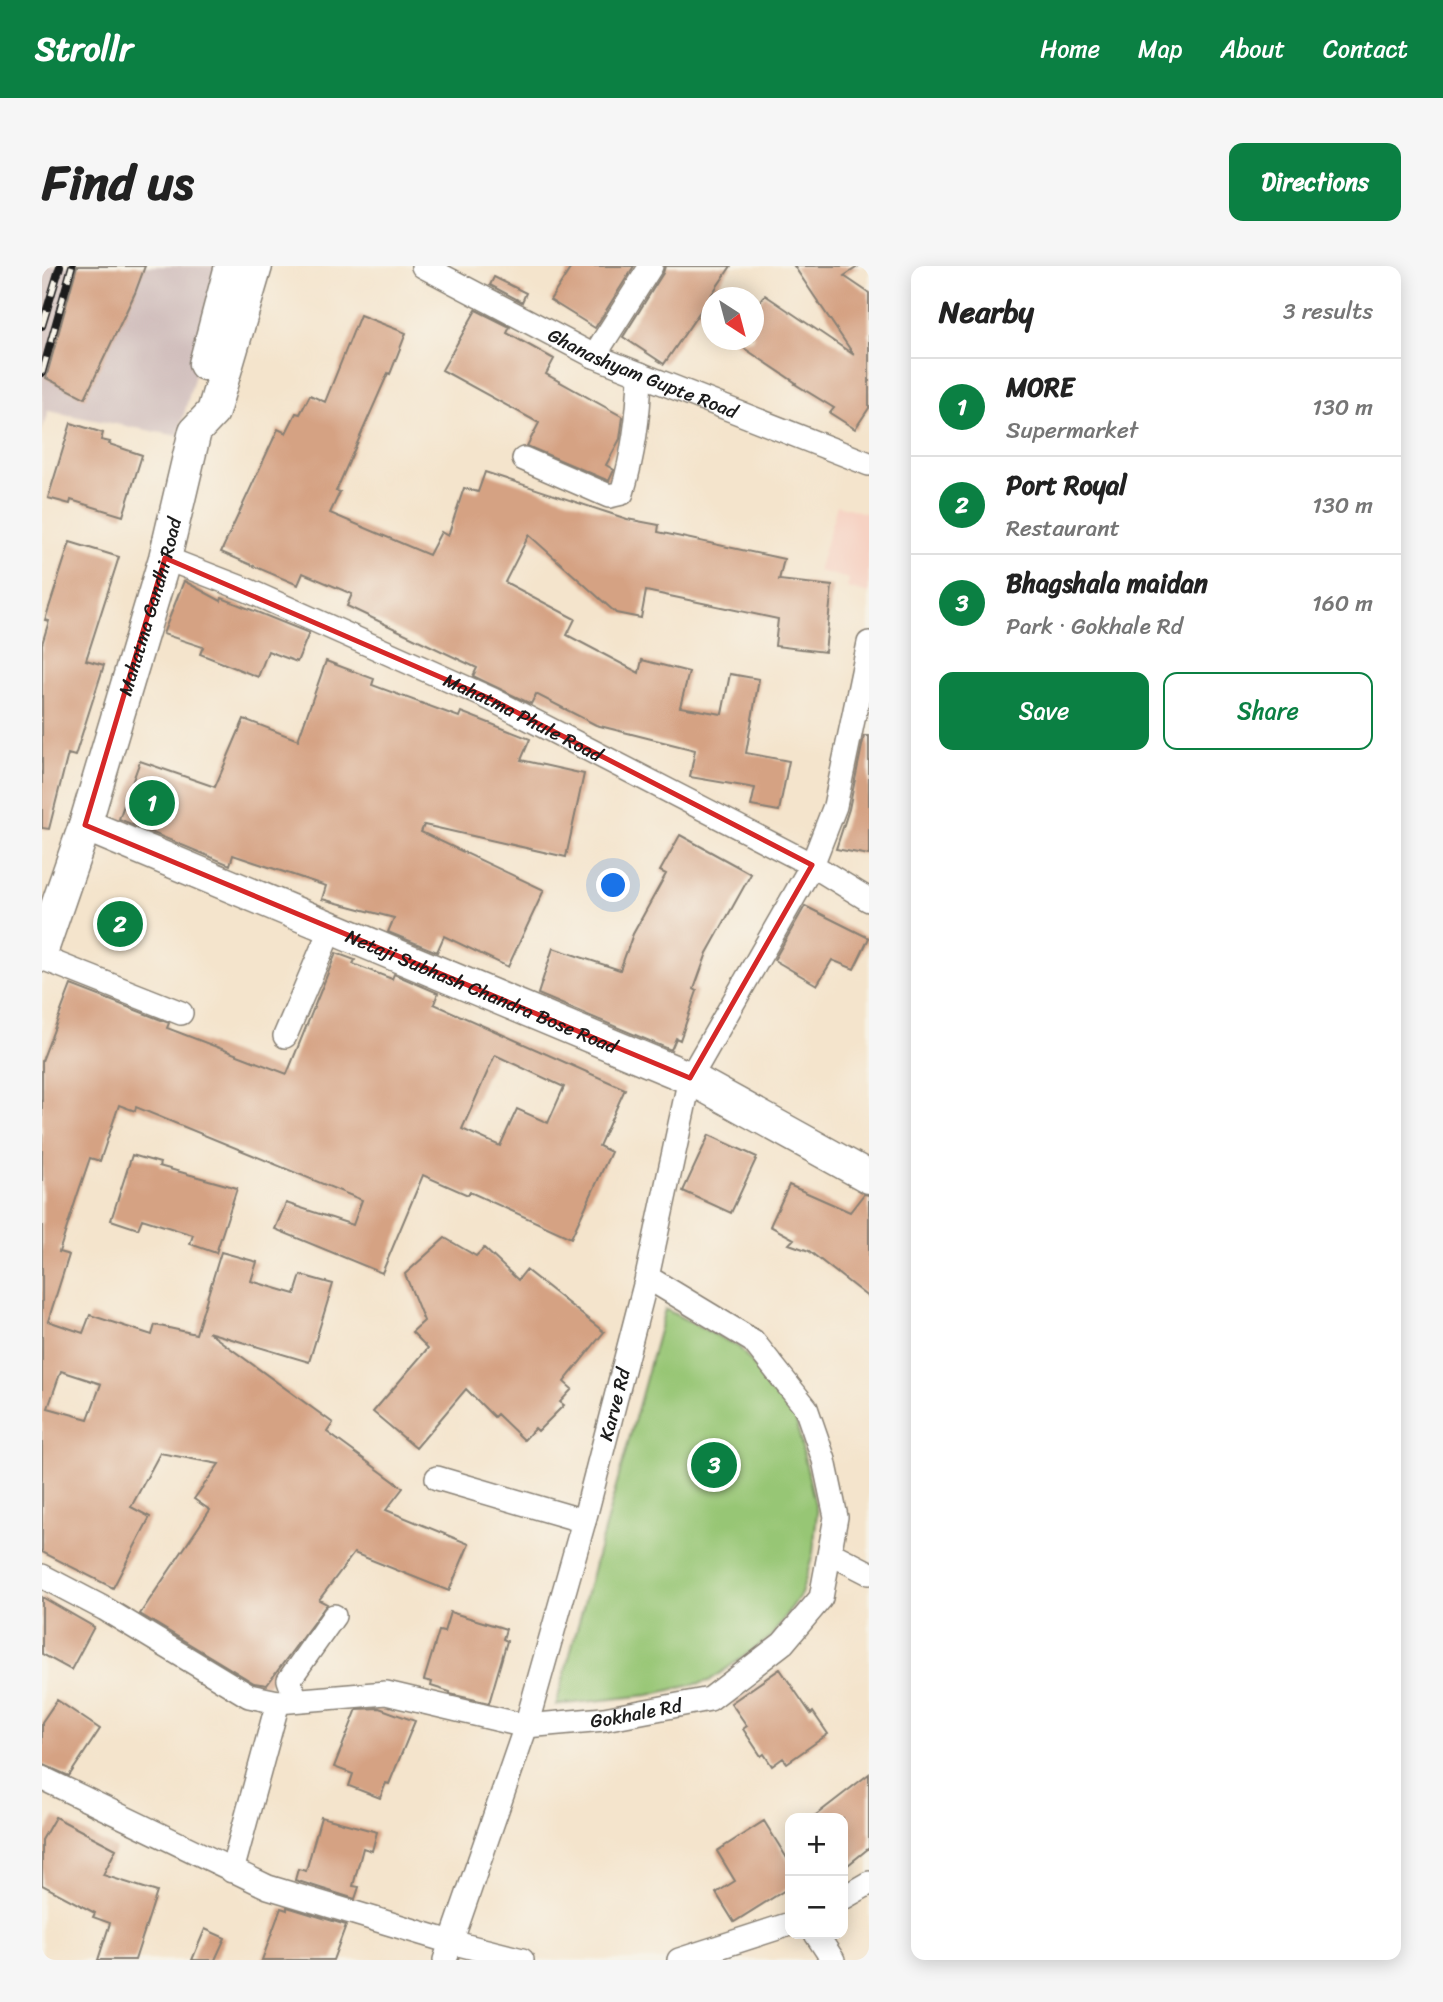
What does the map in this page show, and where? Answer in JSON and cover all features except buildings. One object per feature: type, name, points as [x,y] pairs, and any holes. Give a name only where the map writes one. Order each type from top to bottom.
[{"type":"street","points":[[195,431],[194,404],[231,266]]},
{"type":"street","name":"Mahatma Gandhi Road","points":[[42,950],[85,825],[165,558],[195,431],[213,412],[256,266]]},
{"type":"street","name":"Ghanashyam Gupte Road","points":[[423,266],[594,356],[869,464]]},
{"type":"street","points":[[594,356],[652,266]]},
{"type":"street","points":[[524,459],[609,496],[622,493],[639,416],[640,374]]},
{"type":"street","name":"Mahatma Phule Road","points":[[165,558],[247,590],[491,699],[812,865],[869,901]]},
{"type":"street","name":"Karve Rd","points":[[448,1951],[526,1726],[584,1521],[647,1277],[690,1078],[812,865],[835,806],[869,643]]},
{"type":"street","name":"Netaji Subhash Chandra Bose Road","points":[[85,825],[690,1078],[869,1177]]},
{"type":"street","points":[[285,1037],[331,928]]},
{"type":"street","points":[[42,958],[181,1013]]},
{"type":"street","name":"Gokhale Rd","points":[[42,1576],[105,1609],[249,1696],[287,1701],[386,1693],[526,1726],[604,1719],[710,1699],[783,1643],[821,1598],[836,1517],[824,1460],[806,1408],[753,1341],[647,1277]]},
{"type":"street","points":[[437,1478],[584,1521]]},
{"type":"street","points":[[830,1553],[869,1573]]},
{"type":"street","points":[[232,1871],[287,1701],[289,1679],[334,1616]]},
{"type":"street","points":[[42,1778],[268,1887],[448,1951],[522,1960]]},
{"type":"street","points":[[848,1895],[869,1883]]},
{"type":"street","points":[[692,1958],[785,1926]]},
{"type":"street","points":[[820,1939],[833,1960]]},
{"type":"highlighted area","points":[[165,558],[491,699],[812,865],[690,1078],[85,825]]},
{"type":"shaded area","points":[[42,266],[225,266],[178,436],[48,411],[42,431]]},
{"type":"shaded area","points":[[837,505],[869,514],[869,594],[847,588],[849,579],[818,571]]},
{"type":"green space","points":[[665,1309],[739,1347],[795,1416],[817,1513],[813,1553],[801,1594],[771,1637],[709,1681],[649,1695],[556,1705]]},
{"type":"railway","points":[[42,326],[60,266]]},
{"type":"railway","points":[[42,373],[72,266]]},
{"type":"place","name":"MORE","points":[[152,803]]},
{"type":"place","name":"Port Royal","points":[[120,924]]},
{"type":"place","name":"Bhagshala maidan","points":[[714,1465]]}]
